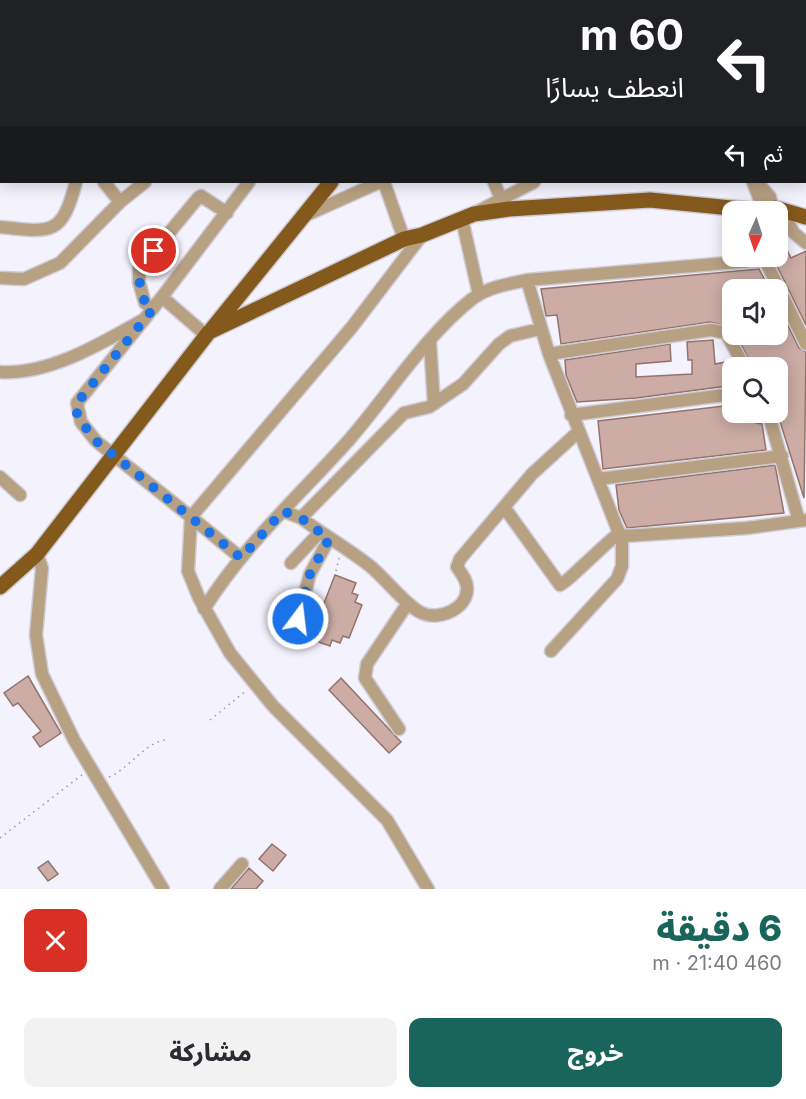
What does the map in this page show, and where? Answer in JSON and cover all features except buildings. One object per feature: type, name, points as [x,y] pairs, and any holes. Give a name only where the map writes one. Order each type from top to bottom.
[{"type":"main road","points":[[0,587],[37,554],[115,457],[299,218],[330,183]]},
{"type":"main road","points":[[208,334],[404,239],[422,235],[468,217],[650,200],[722,207]]},
{"type":"main road","points":[[788,214],[806,217]]},
{"type":"main road","points":[[788,218],[806,225]]},
{"type":"street","points":[[0,227],[38,229],[58,224],[66,216],[75,183]]},
{"type":"street","points":[[105,183],[120,202]]},
{"type":"street","points":[[0,278],[24,279],[60,263],[120,202],[145,183]]},
{"type":"street","points":[[241,558],[115,457],[84,428],[77,416],[77,403],[149,314],[248,183]]},
{"type":"street","points":[[299,218],[378,183]]},
{"type":"street","points":[[384,183],[404,239]]},
{"type":"street","points":[[494,183],[501,199]]},
{"type":"street","points":[[479,295],[468,217],[532,183]]},
{"type":"street","points":[[756,183],[766,201]]},
{"type":"street","points":[[149,314],[139,282],[139,269],[201,196],[226,213]]},
{"type":"street","points":[[788,227],[806,243]]},
{"type":"street","points":[[422,235],[352,327],[190,516],[188,571],[204,609],[230,653],[253,684],[387,820],[428,889]]},
{"type":"street","points":[[204,609],[241,558],[349,440],[430,342],[479,295],[506,284],[527,280],[722,262]]},
{"type":"street","points":[[768,267],[806,344]]},
{"type":"street","points":[[527,280],[540,329],[571,415],[620,534],[621,566],[617,579],[551,651]]},
{"type":"street","points":[[162,297],[208,334]]},
{"type":"street","points":[[0,372],[30,370],[60,361],[149,314]]},
{"type":"street","points":[[301,518],[404,413],[434,404],[463,384],[499,344],[510,336],[540,329]]},
{"type":"street","points":[[549,354],[711,330],[726,333],[739,357]]},
{"type":"street","points":[[430,342],[434,404]]},
{"type":"street","points":[[571,415],[722,395]]},
{"type":"street","points":[[504,507],[560,585],[568,582],[598,549],[620,534],[747,528],[803,521],[772,423]]},
{"type":"street","points":[[283,511],[301,518],[370,566],[413,608],[432,616],[444,615],[452,610],[467,592],[467,585],[457,567],[458,562],[532,474],[578,432]]},
{"type":"street","points":[[598,479],[782,456]]},
{"type":"street","points":[[0,477],[20,495]]},
{"type":"street","points":[[291,563],[325,535]]},
{"type":"street","points":[[298,619],[310,574],[325,535]]},
{"type":"street","points":[[37,554],[42,568],[36,635],[42,674],[74,740],[164,889]]},
{"type":"street","points":[[399,729],[365,678],[367,664],[408,603]]},
{"type":"street","points":[[220,889],[242,864]]},
{"type":"path","points":[[336,571],[341,547]]},
{"type":"path","points":[[210,720],[253,684]]},
{"type":"path","points":[[100,781],[121,772],[154,741],[165,740]]},
{"type":"path","points":[[0,838],[92,767]]},
{"type":"route","points":[[154,251],[139,269],[139,282],[145,303],[153,309],[77,403],[77,416],[96,441],[241,558],[283,511],[301,518],[329,539],[310,574],[298,619]]}]
